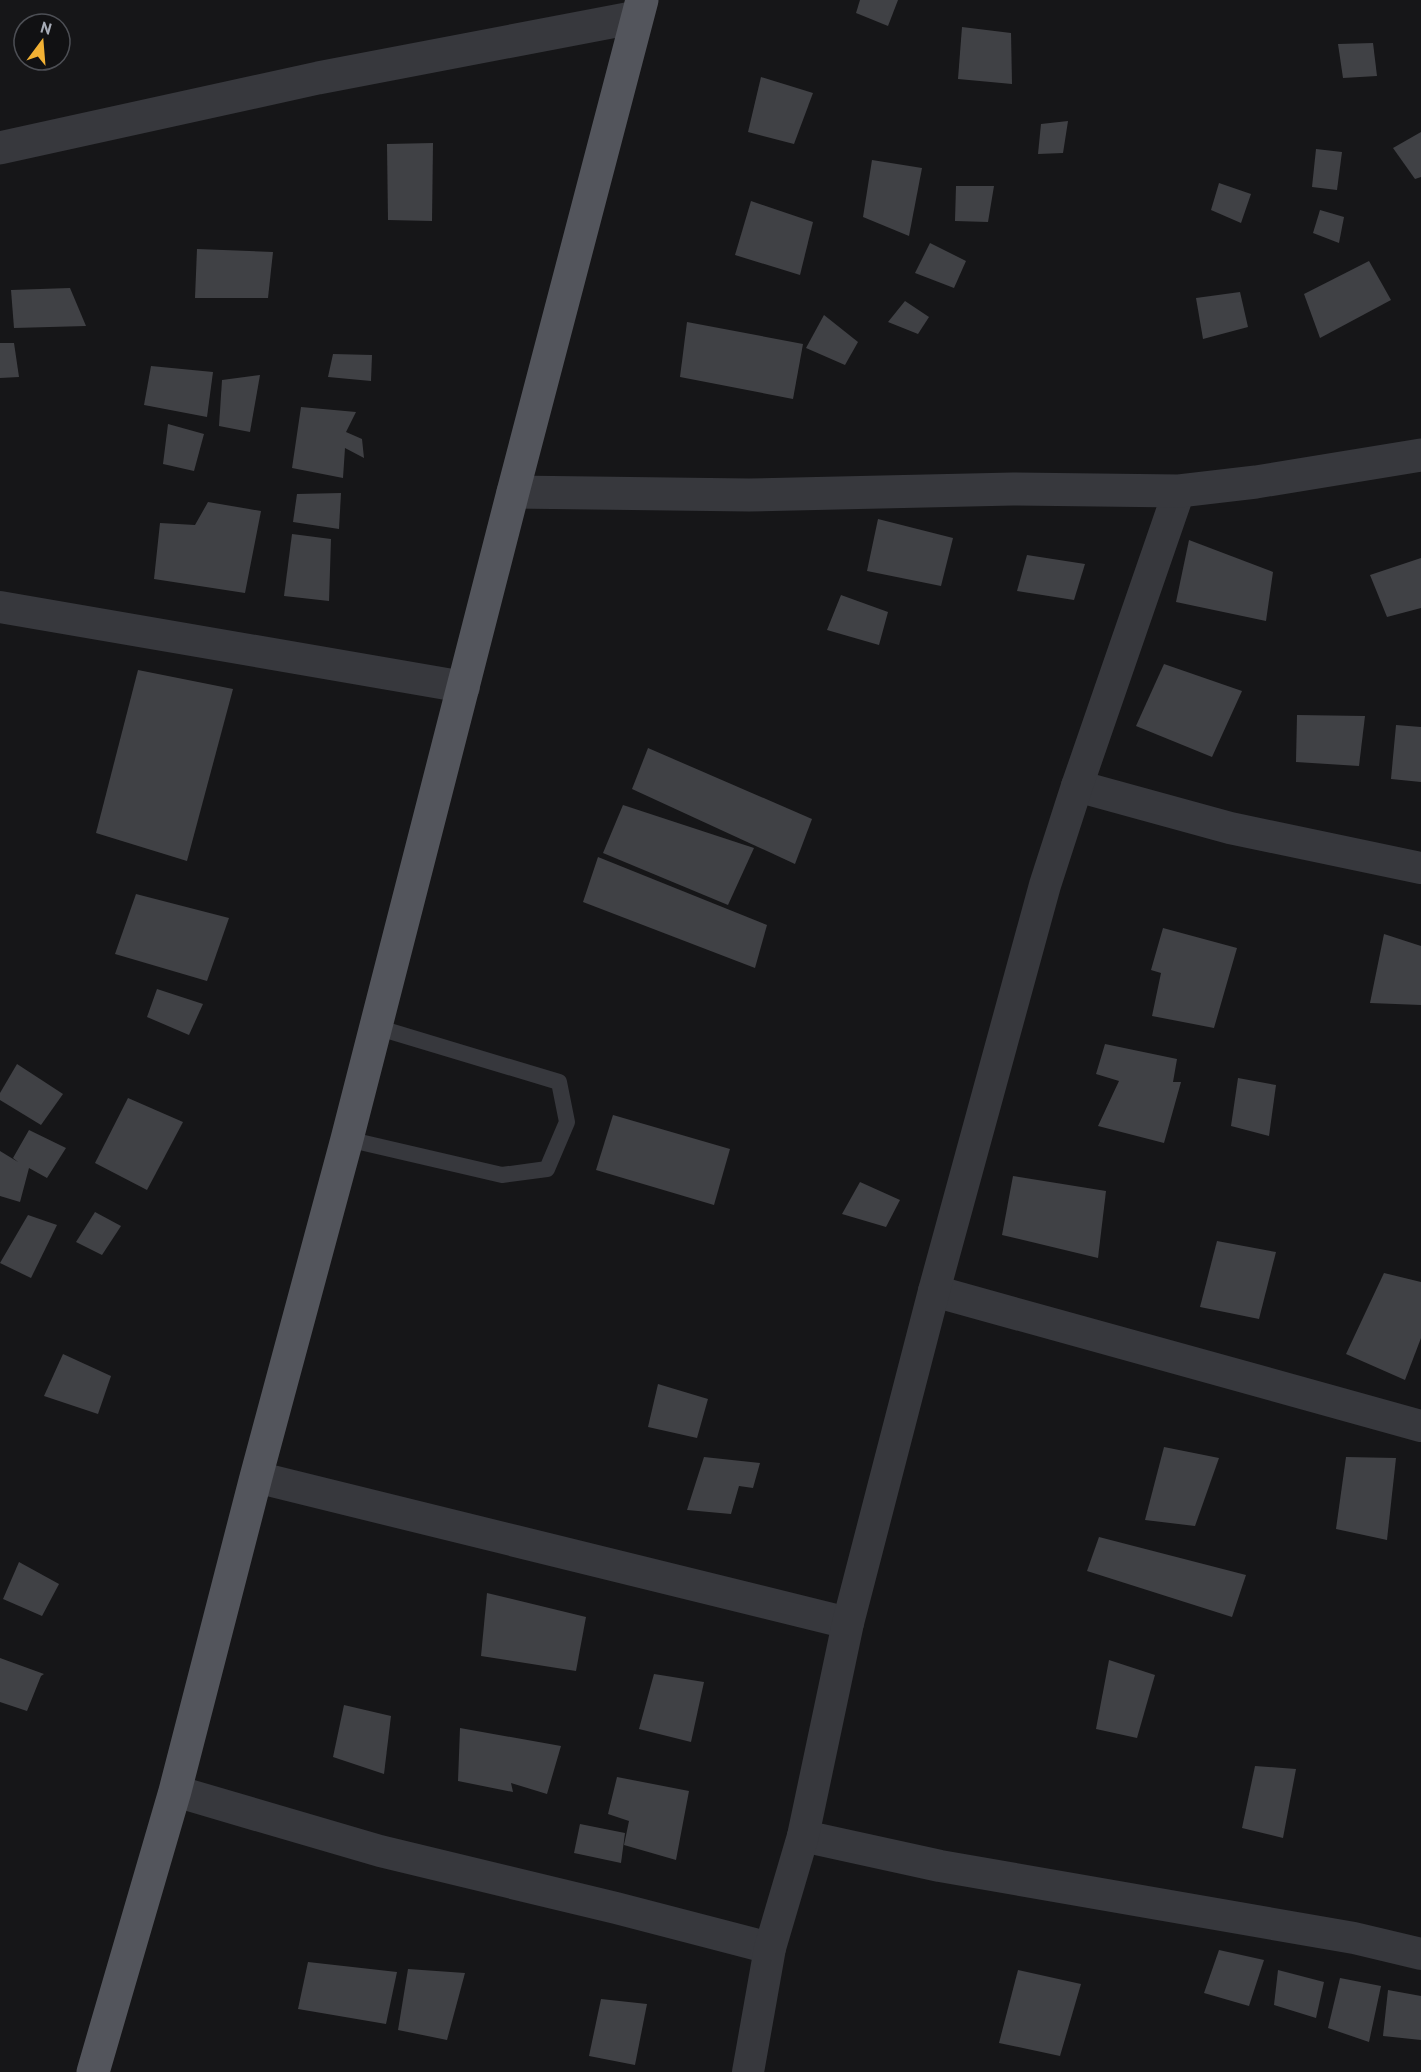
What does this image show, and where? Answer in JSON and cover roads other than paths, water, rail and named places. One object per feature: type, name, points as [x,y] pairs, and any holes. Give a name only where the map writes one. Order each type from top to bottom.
[{"type":"main road","points":[[93,2072],[175,1791],[256,1477],[348,1139],[513,492],[640,8]]},
{"type":"street","points":[[0,148],[640,8]]},
{"type":"street","points":[[513,492],[749,495],[1013,489],[1179,491],[1256,482],[1421,455]]},
{"type":"street","points":[[748,2072],[770,1948],[803,1836],[848,1623],[934,1291],[1045,885],[1179,491]]},
{"type":"street","points":[[0,606],[464,687]]},
{"type":"street","points":[[1077,786],[1230,828],[1421,868]]},
{"type":"street","points":[[934,1291],[1421,1426]]},
{"type":"street","points":[[256,1477],[848,1623]]},
{"type":"street","points":[[175,1791],[380,1851],[770,1948]]},
{"type":"street","points":[[803,1836],[940,1866],[1354,1938],[1421,1954]]},
{"type":"lane","points":[[348,1139],[502,1175],[547,1169],[567,1122],[559,1082],[376,1027]]}]
